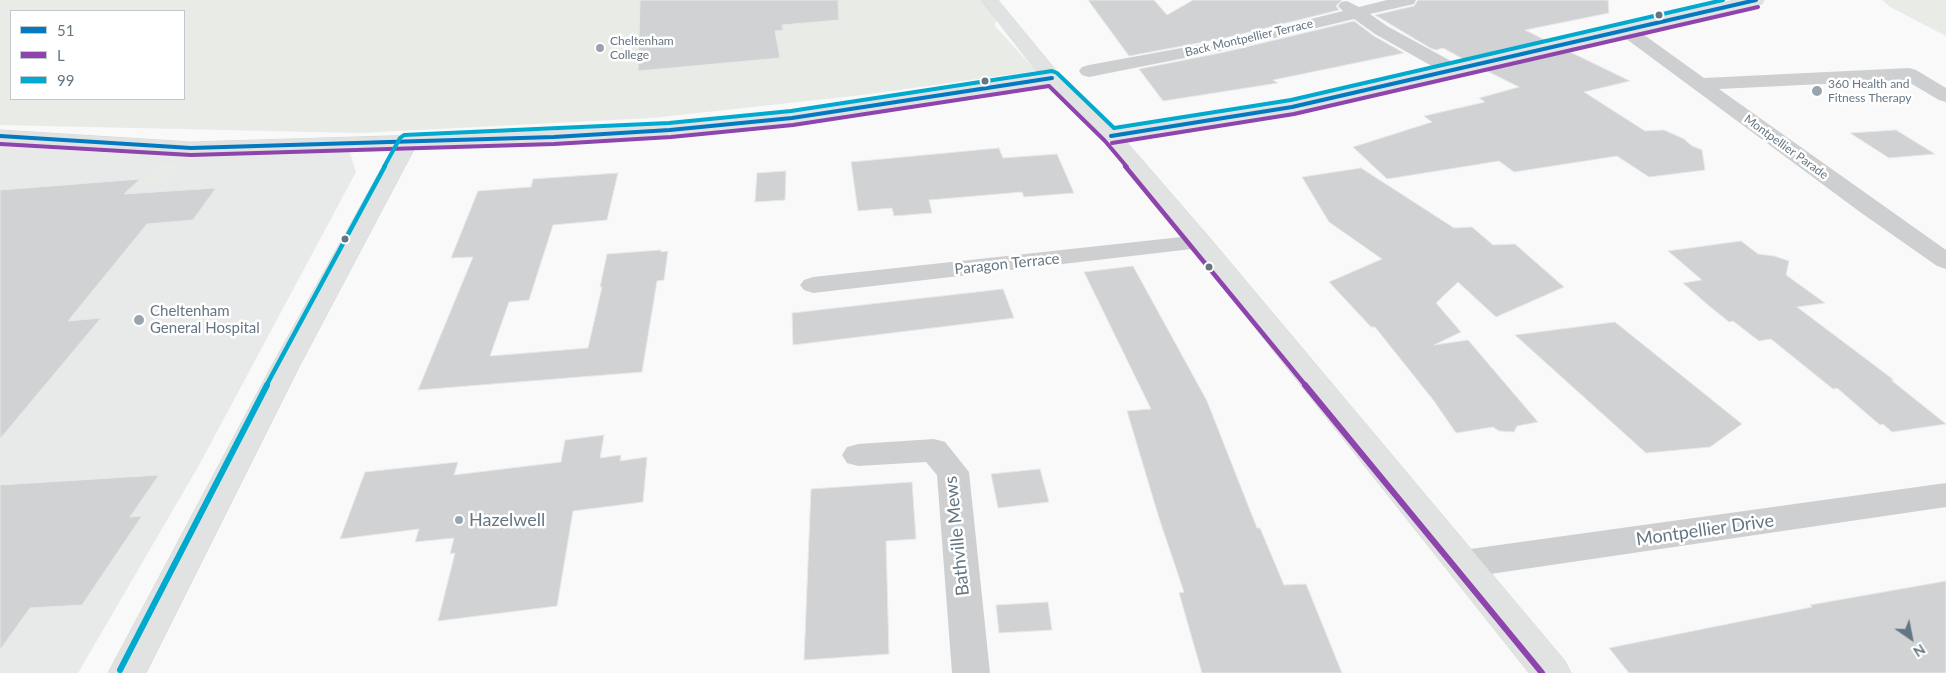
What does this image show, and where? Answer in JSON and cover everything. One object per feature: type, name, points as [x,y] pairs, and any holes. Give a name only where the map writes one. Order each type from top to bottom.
[{"type":"main road","points":[[989,0],[1052,78],[1111,136],[1200,242],[1552,673]]},
{"type":"main road","points":[[1111,136],[1292,107],[1756,0]]},
{"type":"main road","points":[[0,136],[191,148],[407,142],[660,130],[792,118],[1052,78]]},
{"type":"main road","points":[[127,673],[284,367],[407,142]]},
{"type":"street","points":[[1340,0],[1381,30],[1453,70]]},
{"type":"street","name":"Back Montpellier Terrace","points":[[1089,71],[1225,45],[1408,0]]},
{"type":"street","name":"Montpellier Parade","points":[[1627,31],[1868,207],[1946,261]]},
{"type":"street","points":[[1702,84],[1909,74],[1946,96]]},
{"type":"street","name":"Paragon Terrace","points":[[813,285],[1200,242]]},
{"type":"street","name":"Bathville Mews","points":[[858,455],[934,450],[953,472],[971,673]]},
{"type":"street","name":"Montpellier Drive","points":[[1463,564],[1946,495]]},
{"type":"shaded area","name":"Cheltenham College","points":[[0,0],[989,0],[998,11],[995,26],[1036,71],[862,95],[652,118],[359,133],[0,125]]},
{"type":"shaded area","points":[[1882,0],[1946,0],[1946,36],[1890,7]]},
{"type":"shaded area","name":"Cheltenham General Hospital","points":[[0,146],[116,153],[349,150],[356,172],[198,467],[78,673],[0,673]]},
{"type":"shaded area","points":[[179,163],[159,184],[143,185],[158,165]]},
{"type":"building","points":[[640,0],[838,0],[839,20],[782,25],[783,30],[775,31],[780,58],[638,71]]},
{"type":"building","points":[[1088,0],[1154,0],[1167,15],[1193,0],[1342,0],[1336,6],[1339,10],[1225,38],[1129,56]]},
{"type":"building","points":[[1418,0],[1608,0],[1609,13],[1525,30],[1547,41],[1465,60],[1443,48],[1436,50],[1430,48],[1375,15],[1414,6]]},
{"type":"building","points":[[1354,21],[1374,36],[1404,53],[1273,80],[1278,83],[1163,101],[1139,69],[1225,52]]},
{"type":"building","points":[[1568,51],[1630,81],[1584,92],[1645,131],[1664,130],[1702,150],[1705,170],[1649,177],[1617,156],[1514,172],[1499,161],[1387,179],[1353,147],[1432,122],[1424,116],[1485,102],[1479,98],[1519,87],[1485,70]]},
{"type":"building","points":[[1896,130],[1935,154],[1889,158],[1850,133]]},
{"type":"building","points":[[999,148],[1003,158],[1057,154],[1074,193],[1024,197],[1022,192],[929,200],[932,213],[894,216],[892,208],[858,211],[851,162]]},
{"type":"building","points":[[1361,168],[1454,228],[1472,227],[1493,245],[1515,244],[1564,287],[1496,317],[1458,282],[1436,303],[1461,332],[1434,345],[1468,340],[1538,422],[1517,426],[1514,432],[1499,431],[1493,427],[1456,433],[1434,401],[1375,327],[1371,327],[1329,282],[1382,259],[1329,222],[1302,177]]},
{"type":"building","points":[[786,171],[785,200],[755,202],[757,173]]},
{"type":"building","points":[[618,173],[607,220],[553,225],[529,300],[509,302],[490,356],[588,348],[602,287],[600,287],[607,254],[668,251],[664,280],[657,281],[642,372],[418,390],[473,257],[451,258],[478,191],[531,187],[533,179]]},
{"type":"building","points":[[140,179],[124,194],[216,188],[193,220],[147,224],[68,321],[101,318],[0,439],[0,190]]},
{"type":"building","points":[[1741,241],[1758,254],[1774,256],[1789,261],[1786,275],[1825,303],[1797,307],[1894,380],[1891,380],[1946,424],[1892,432],[1883,424],[1880,425],[1837,388],[1833,389],[1771,339],[1759,341],[1733,321],[1729,322],[1708,305],[1683,283],[1702,280],[1668,251]]},
{"type":"building","points":[[1133,266],[1207,401],[1257,528],[1260,528],[1284,585],[1306,584],[1342,673],[1202,673],[1179,593],[1184,592],[1159,518],[1127,411],[1151,409],[1084,272]]},
{"type":"building","points":[[1003,289],[1014,318],[793,345],[792,313]]},
{"type":"building","points":[[1615,322],[1742,424],[1710,447],[1646,453],[1515,335]]},
{"type":"building","name":"Hazelwell","points":[[604,435],[600,458],[621,455],[620,461],[647,457],[643,502],[573,511],[557,606],[438,621],[455,553],[450,554],[454,538],[415,542],[419,529],[340,539],[365,472],[458,462],[454,475],[561,462],[565,440]]},
{"type":"building","points":[[1040,469],[1049,502],[998,508],[991,474]]},
{"type":"building","points":[[159,475],[130,517],[142,516],[82,605],[30,608],[0,650],[0,485]]},
{"type":"building","points":[[912,482],[916,539],[886,541],[889,654],[804,660],[811,489]]},
{"type":"building","points":[[1946,581],[1946,673],[1629,673],[1609,648],[1812,607],[1810,605]]},
{"type":"building","points":[[1048,602],[1052,630],[999,633],[996,605]]},
{"type":"transit line","name":"99","points":[[120,670],[278,363],[400,138],[404,135],[669,123],[791,111],[1052,71],[1057,73],[1114,128],[1291,100],[1723,0]]},
{"type":"transit line","name":"51","points":[[1111,136],[1292,107],[1756,0]]},
{"type":"transit line","name":"L","points":[[1112,143],[1294,114],[1758,7]]},
{"type":"transit line","name":"51","points":[[0,136],[191,148],[554,137],[670,130],[792,118],[1052,78]]},
{"type":"transit line","name":"L","points":[[0,144],[191,155],[554,144],[671,137],[793,125],[1049,86],[1105,141],[1542,673]]},
{"type":"place","name":"Cheltenham College","points":[[600,48]]},
{"type":"place","name":"360 Health and Fitness Therapy","points":[[1817,91]]},
{"type":"place","name":"Cheltenham General Hospital","points":[[139,320]]},
{"type":"place","name":"Hazelwell","points":[[459,520]]}]
